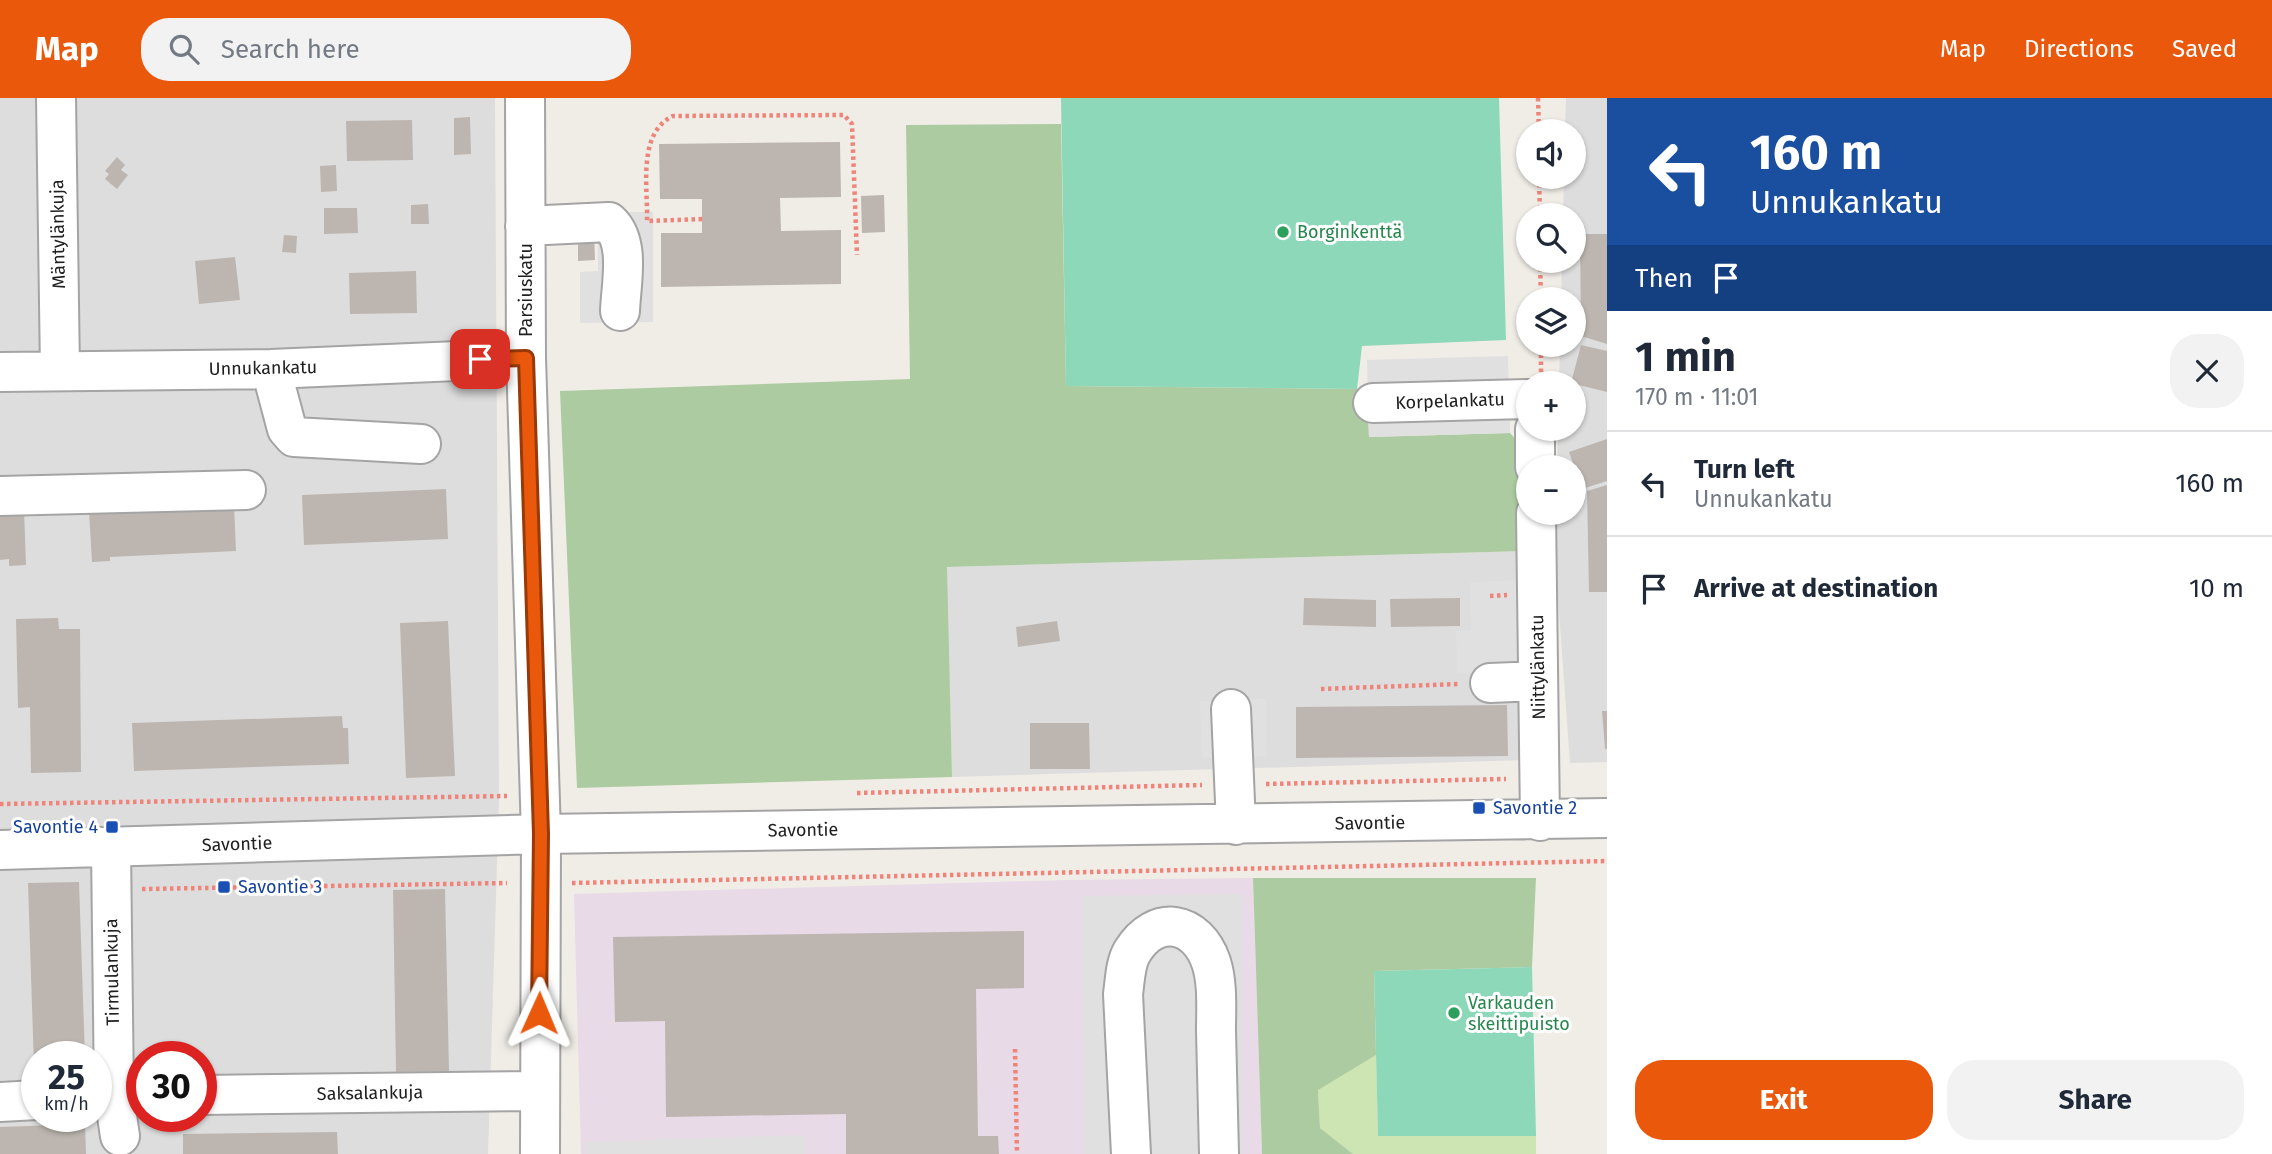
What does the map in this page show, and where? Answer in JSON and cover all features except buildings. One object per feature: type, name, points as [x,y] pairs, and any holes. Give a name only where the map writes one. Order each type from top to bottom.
[{"type":"street","name":"Mäntylänkuja","points":[[56,98],[60,371]]},
{"type":"street","name":"Parsiuskatu","points":[[525,98],[526,358],[541,834],[540,1154]]},
{"type":"street","points":[[525,226],[609,222],[619,230],[622,244],[620,311]]},
{"type":"street","name":"Unnukankatu","points":[[0,372],[271,369],[526,358]]},
{"type":"street","points":[[271,369],[287,429],[294,437],[421,444]]},
{"type":"street","name":"Korpelankatu","points":[[1373,403],[1516,389]]},
{"type":"street","points":[[0,496],[246,490]]},
{"type":"street","name":"Niittylänkatu","points":[[1536,525],[1540,821]]},
{"type":"street","points":[[1490,682],[1538,681]]},
{"type":"street","points":[[1231,709],[1236,825]]},
{"type":"street","name":"Savontie","points":[[0,850],[111,866],[541,834],[1607,818]]},
{"type":"street","name":"Tirmulankuja","points":[[111,866],[120,1136]]},
{"type":"street","points":[[1131,1154],[1123,994],[1125,974],[1131,953],[1146,937],[1165,926],[1184,927],[1202,943],[1212,964],[1216,992],[1219,1154]]},
{"type":"street","name":"Saksalankuja","points":[[217,1095],[539,1091]]},
{"type":"street","points":[[0,1102],[21,1101]]},
{"type":"path","points":[[1538,98],[1539,119]]},
{"type":"path","points":[[702,219],[647,221],[648,151],[652,134],[660,122],[673,116],[844,115],[852,124],[857,255]]},
{"type":"path","points":[[1321,689],[1490,682]]},
{"type":"path","points":[[855,793],[1539,778]]},
{"type":"path","points":[[0,804],[539,796]]},
{"type":"path","points":[[111,866],[129,889],[1607,861]]},
{"type":"path","points":[[1015,1049],[1017,1154]]},
{"type":"shaded area","points":[[0,98],[495,98],[499,800],[488,1154],[0,1154]]},
{"type":"shaded area","points":[[1566,98],[1607,98],[1607,762],[1570,763],[1555,557],[1556,525],[1586,525],[1586,455],[1557,455],[1558,441],[1586,441],[1586,371],[1559,371],[1560,357],[1586,357],[1586,287],[1561,287],[1562,273],[1586,273],[1586,203],[1563,203],[1564,189],[1586,189],[1586,119],[1565,119]]},
{"type":"shaded area","points":[[598,212],[653,212],[653,322],[580,323],[580,272],[598,271]]},
{"type":"shaded area","points":[[1508,356],[1510,433],[1369,437],[1367,360]]},
{"type":"shaded area","points":[[1525,551],[1530,760],[952,777],[946,567]]},
{"type":"shaded area","points":[[1523,580],[1526,672],[1458,673],[1456,631],[1471,630],[1470,582]]},
{"type":"shaded area","points":[[1266,699],[1267,756],[1202,758],[1200,701]]},
{"type":"shaded area","points":[[1253,878],[1262,1154],[581,1154],[574,894],[1066,880]]},
{"type":"shaded area","points":[[1241,894],[1243,1154],[1084,1154],[1082,896]]},
{"type":"shaded area","points":[[805,1135],[806,1154],[585,1154],[585,1142]]},
{"type":"green space","name":"Borginkenttä","points":[[1061,98],[1499,98],[1506,340],[1362,346],[1357,389],[1066,386]]},
{"type":"green space","points":[[1061,124],[1066,386],[1357,389],[1367,393],[1369,437],[1510,433],[1522,446],[1522,455],[1516,455],[1516,525],[1524,525],[1525,551],[947,567],[952,777],[577,788],[560,391],[910,379],[906,125]]},
{"type":"green space","points":[[1253,878],[1536,878],[1532,967],[1374,971],[1376,1055],[1318,1090],[1320,1128],[1353,1154],[1262,1154]]},
{"type":"green space","name":"Varkauden skeittipuisto","points":[[1532,967],[1536,1136],[1378,1136],[1374,971]]},
{"type":"green space","points":[[1376,1055],[1378,1136],[1536,1136],[1536,1154],[1353,1154],[1320,1128],[1318,1089]]},
{"type":"place","name":"Borginkenttä","points":[[1283,232]]},
{"type":"place","name":"Savontie 2","points":[[1479,808]]},
{"type":"place","name":"Savontie 4","points":[[112,827]]},
{"type":"place","name":"Savontie 3","points":[[224,887]]},
{"type":"place","name":"Varkauden skeittipuisto","points":[[1454,1013]]},
{"type":"route","points":[[480,359],[526,358],[541,834],[539,1013]]}]
